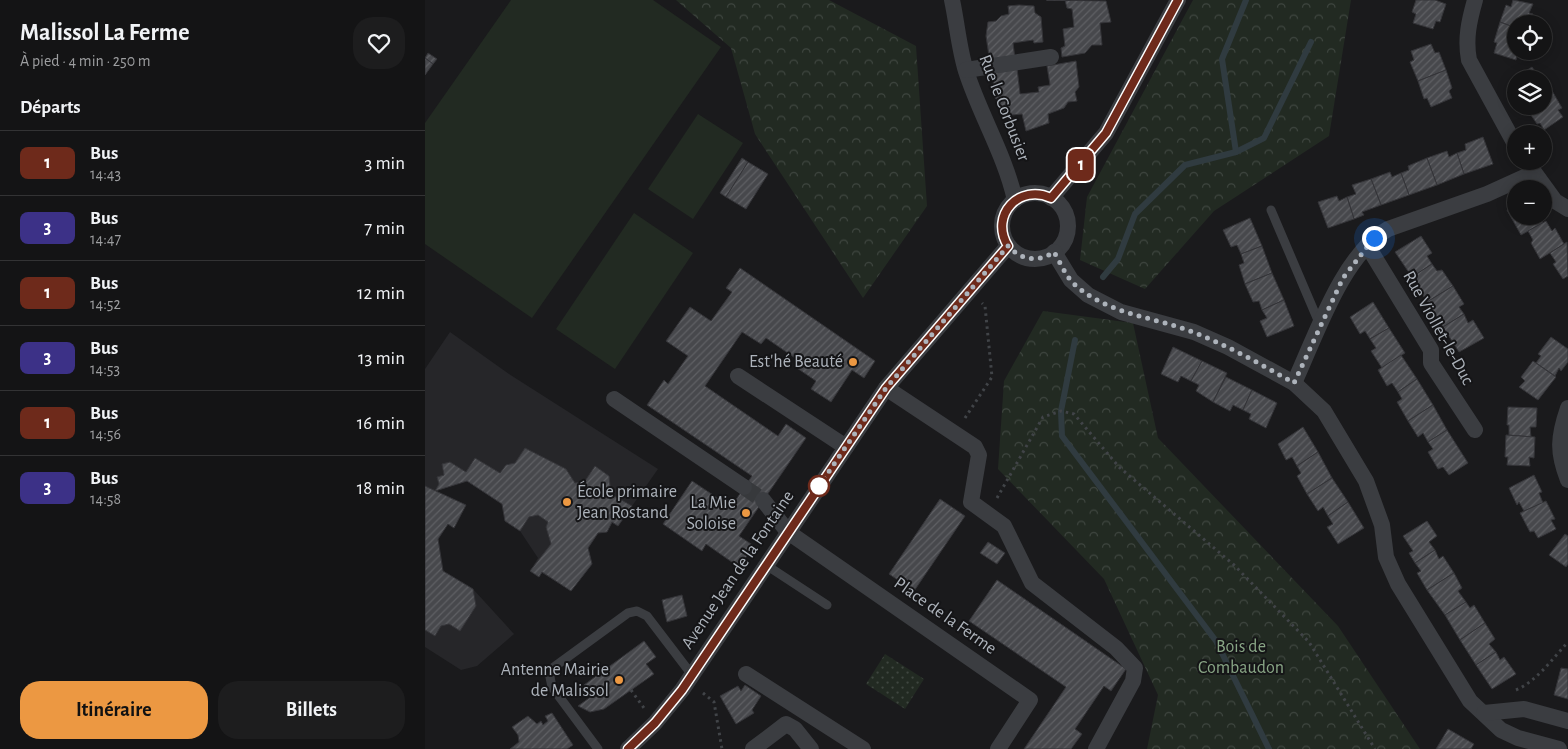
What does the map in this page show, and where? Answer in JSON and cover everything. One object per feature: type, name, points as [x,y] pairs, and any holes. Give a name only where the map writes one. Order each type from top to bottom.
[{"type":"street","name":"Rue le Corbusier","points":[[952,0],[966,70],[986,124],[1010,179],[1015,200]]},
{"type":"street","points":[[1051,198],[1106,133],[1178,0]]},
{"type":"street","points":[[1475,0],[1468,26],[1466,45],[1469,60],[1507,130]]},
{"type":"street","points":[[966,70],[1051,57]]},
{"type":"street","points":[[1294,383],[1343,278],[1374,238],[1388,230],[1487,194],[1525,170]]},
{"type":"street","points":[[1532,170],[1555,201],[1568,209]]},
{"type":"street","points":[[1029,194],[1051,198],[1061,207],[1067,222],[1064,241],[1054,252],[1042,258],[1024,258],[1008,246],[1003,234],[1003,217],[1015,200],[1029,194]]},
{"type":"street","name":"Rue Viollet-le-Duc","points":[[1367,245],[1431,350],[1431,363],[1475,430]]},
{"type":"street","name":"Avenue Jean de la Fontaine","points":[[628,749],[655,723],[682,690],[886,388],[1008,246]]},
{"type":"street","points":[[1054,252],[1071,280],[1088,295],[1121,312],[1193,332],[1228,347],[1294,383],[1324,411],[1366,481],[1382,526],[1386,557],[1398,584],[1470,701],[1501,730],[1559,749]]},
{"type":"street","points":[[738,376],[846,447]]},
{"type":"street","points":[[886,388],[975,447],[979,455],[971,502],[1004,526],[1032,584],[1116,648],[1135,668],[1133,681],[1096,749]]},
{"type":"street","points":[[614,399],[744,487]]},
{"type":"street","points":[[1568,408],[1559,435],[1561,460],[1568,480]]},
{"type":"street","points":[[763,500],[788,532]]},
{"type":"street","name":"Place de la Ferme","points":[[788,532],[1030,700],[998,749]]},
{"type":"street","points":[[746,674],[863,749]]},
{"type":"street","points":[[1484,713],[1524,709],[1568,721]]},
{"type":"street","points":[[753,749],[786,724],[795,729],[811,749]]},
{"type":"lane","points":[[1271,210],[1321,326]]},
{"type":"lane","points":[[766,565],[827,605]]},
{"type":"lane","points":[[598,749],[553,687],[550,677],[554,667],[627,613],[637,612],[647,616],[692,675]]},
{"type":"path","points":[[955,434],[992,377],[985,306],[971,289]]},
{"type":"path","points":[[988,514],[1043,417],[1061,411],[1074,414],[1119,468],[1234,565],[1309,642],[1375,749]]},
{"type":"path","points":[[1508,693],[1523,687],[1568,642]]},
{"type":"path","points":[[682,690],[693,700],[701,691],[714,702],[722,749]]},
{"type":"shaded area","name":"École primaire Jean Rostand","points":[[450,332],[509,374],[658,469],[618,526],[612,523],[607,532],[598,533],[588,548],[592,564],[571,591],[542,573],[539,577],[530,571],[538,558],[520,531],[505,521],[502,504],[467,481],[436,491],[466,505],[454,528],[448,524],[438,539],[443,571],[473,589],[514,634],[477,666],[461,670],[425,647],[425,369]]},
{"type":"green space","points":[[511,0],[653,0],[721,47],[532,318],[425,244],[425,123]]},
{"type":"green space","points":[[676,0],[829,0],[916,46],[927,206],[863,298],[755,134],[731,48]]},
{"type":"green space","points":[[1193,0],[1351,0],[1329,136],[1214,211],[1145,289],[1080,260],[1087,197]]},
{"type":"green space","points":[[698,114],[743,143],[693,219],[648,189]]},
{"type":"green space","points":[[634,213],[693,253],[615,369],[556,329]]},
{"type":"green space","name":"Bois de Combaudon","points":[[1043,311],[1133,323],[1158,438],[1338,626],[1420,749],[1147,749],[1158,695],[1104,579],[998,469],[1004,381]]},
{"type":"green space","points":[[885,654],[924,679],[905,709],[866,684]]},
{"type":"building","points":[[1065,0],[1106,1],[1111,22],[1100,23],[1102,45],[1092,45],[1085,53],[1062,57],[1061,48],[1065,46],[1063,29],[1074,27],[1072,9],[1067,8]]},
{"type":"building","points":[[1416,0],[1435,0],[1446,4],[1440,22],[1436,21],[1433,29],[1413,23],[1416,14],[1412,12]]},
{"type":"building","points":[[1513,0],[1533,4],[1529,13],[1533,15],[1507,15],[1507,25],[1500,22],[1506,5],[1511,7]]},
{"type":"building","points":[[1008,6],[1034,6],[1035,13],[1041,17],[1043,42],[1034,43],[1033,40],[1013,43],[1015,59],[990,63],[986,36],[988,22],[996,21],[1001,16],[1009,14]]},
{"type":"building","points":[[1500,22],[1507,25],[1507,57],[1494,53],[1497,43],[1494,42]]},
{"type":"building","points":[[1431,44],[1435,53],[1439,52],[1446,70],[1418,81],[1410,62],[1414,60],[1411,51]]},
{"type":"building","points":[[428,53],[437,59],[433,64],[425,58]]},
{"type":"building","points":[[425,58],[433,64],[425,75]]},
{"type":"building","points":[[1076,61],[1079,87],[1075,92],[1077,101],[1068,102],[1064,108],[1048,114],[1049,123],[1026,131],[1022,114],[1012,115],[1001,112],[999,101],[995,98],[992,72],[1017,68],[1020,94],[1039,92],[1038,87],[1050,85],[1047,66]]},
{"type":"building","points":[[1446,70],[1452,88],[1449,91],[1452,98],[1431,107],[1427,98],[1424,99],[1418,81]]},
{"type":"building","points":[[1552,91],[1562,108],[1558,110],[1563,117],[1551,125],[1537,124],[1531,115],[1552,115]]},
{"type":"building","points":[[1483,137],[1493,164],[1464,174],[1457,153],[1466,150],[1465,144]]},
{"type":"building","points":[[1447,151],[1449,157],[1457,153],[1464,174],[1437,185],[1427,158]]},
{"type":"building","points":[[742,158],[748,162],[726,197],[720,193]]},
{"type":"building","points":[[1427,158],[1437,185],[1409,195],[1401,173],[1409,170],[1408,166]]},
{"type":"building","points":[[748,162],[768,174],[746,209],[726,197]]},
{"type":"building","points":[[1390,172],[1392,177],[1401,173],[1409,195],[1381,205],[1371,179]]},
{"type":"building","points":[[1371,179],[1381,205],[1362,212],[1364,215],[1354,219],[1347,197],[1356,194],[1352,185]]},
{"type":"building","points":[[1337,196],[1339,201],[1347,197],[1354,219],[1328,228],[1318,202]]},
{"type":"building","points":[[1250,218],[1262,246],[1241,254],[1237,245],[1231,247],[1223,230]]},
{"type":"building","points":[[1515,225],[1539,225],[1521,235]]},
{"type":"building","points":[[1539,225],[1548,225],[1552,231],[1555,228],[1564,244],[1540,259],[1531,243],[1533,240],[1528,231]]},
{"type":"building","points":[[1421,236],[1432,253],[1427,256],[1432,264],[1412,277],[1395,252]]},
{"type":"building","points":[[1567,242],[1568,276],[1563,279],[1553,264],[1556,262],[1550,253]]},
{"type":"building","points":[[1262,246],[1272,273],[1245,284],[1239,265],[1244,263],[1241,254]]},
{"type":"building","points":[[1432,264],[1437,271],[1442,270],[1453,286],[1427,302],[1412,277]]},
{"type":"building","points":[[740,268],[875,361],[864,378],[852,370],[831,402],[811,389],[816,381],[794,366],[798,360],[766,338],[761,344],[742,332],[705,386],[778,436],[786,424],[806,438],[739,536],[754,546],[739,567],[706,544],[702,551],[663,524],[692,481],[731,507],[752,476],[647,405],[664,380],[668,384],[688,356],[666,341],[690,307],[711,321],[732,292],[726,288]]},
{"type":"building","points":[[1272,273],[1284,300],[1262,310],[1259,301],[1253,302],[1245,284]]},
{"type":"building","points":[[1453,286],[1464,304],[1459,307],[1464,314],[1443,327],[1427,302]]},
{"type":"building","points":[[1284,300],[1294,326],[1267,337],[1260,321],[1267,318],[1262,310]]},
{"type":"building","points":[[1373,302],[1389,328],[1370,339],[1365,331],[1360,334],[1350,317]]},
{"type":"building","points":[[1464,314],[1468,323],[1473,320],[1484,338],[1459,352],[1443,327]]},
{"type":"building","points":[[1389,328],[1405,353],[1382,368],[1371,351],[1376,348],[1370,339]]},
{"type":"building","points":[[1551,337],[1568,349],[1568,362],[1561,371],[1559,368],[1555,376],[1536,363],[1541,356],[1538,354]]},
{"type":"building","points":[[1173,347],[1202,361],[1191,381],[1181,376],[1178,382],[1161,374]]},
{"type":"building","points":[[1401,355],[1417,379],[1398,392],[1392,383],[1387,386],[1378,370]]},
{"type":"building","points":[[1202,361],[1227,373],[1213,402],[1196,391],[1199,385],[1191,381]]},
{"type":"building","points":[[1533,361],[1556,377],[1538,400],[1519,387],[1525,381],[1521,377]]},
{"type":"building","points":[[1226,377],[1252,390],[1243,410],[1233,405],[1230,411],[1213,402]]},
{"type":"building","points":[[1417,379],[1433,405],[1408,421],[1397,402],[1402,399],[1398,392]]},
{"type":"building","points":[[1252,390],[1277,403],[1266,428],[1249,419],[1251,414],[1243,410]]},
{"type":"building","points":[[1433,405],[1447,430],[1428,442],[1423,433],[1418,437],[1408,421]]},
{"type":"building","points":[[1508,407],[1537,408],[1536,427],[1530,427],[1531,437],[1509,435],[1509,425],[1507,425]]},
{"type":"building","points":[[1303,427],[1318,452],[1297,466],[1292,457],[1286,460],[1278,444]]},
{"type":"building","points":[[1447,430],[1468,463],[1449,475],[1443,467],[1438,469],[1428,452],[1433,449],[1428,442]]},
{"type":"building","points":[[1506,435],[1535,437],[1534,458],[1529,457],[1530,466],[1507,465],[1508,457],[1505,457]]},
{"type":"building","points":[[525,448],[566,469],[575,483],[585,481],[595,466],[609,476],[611,494],[632,506],[618,526],[612,522],[607,532],[598,533],[588,548],[592,564],[571,591],[542,572],[539,577],[530,571],[551,544],[546,527],[548,522],[538,515],[529,517],[520,531],[505,521],[502,504],[467,481],[435,491],[439,484],[437,477],[444,475],[442,464],[450,462],[466,472],[475,458],[500,473],[506,465],[515,463]]},
{"type":"building","points":[[1318,452],[1332,478],[1307,494],[1297,476],[1301,473],[1297,466]]},
{"type":"building","points":[[1534,475],[1542,492],[1539,493],[1543,503],[1524,511],[1519,502],[1517,505],[1509,488]]},
{"type":"building","points":[[1332,478],[1348,502],[1328,516],[1323,507],[1318,511],[1307,494]]},
{"type":"building","points":[[425,486],[466,505],[454,528],[448,524],[438,539],[443,571],[473,589],[476,606],[460,631],[449,624],[441,626],[435,636],[425,630]]},
{"type":"building","points":[[940,499],[965,516],[914,591],[889,574]]},
{"type":"building","points":[[1546,501],[1555,519],[1551,520],[1556,529],[1538,538],[1534,531],[1530,532],[1520,513]]},
{"type":"building","points":[[1348,502],[1364,528],[1338,544],[1327,527],[1333,524],[1328,516]]},
{"type":"building","points":[[1427,521],[1437,536],[1429,542],[1435,550],[1415,563],[1409,553],[1413,551],[1403,536]]},
{"type":"building","points":[[1565,534],[1568,536],[1568,564],[1566,567],[1549,555]]},
{"type":"building","points":[[988,542],[1005,553],[997,564],[980,553]]},
{"type":"building","points":[[1435,550],[1439,559],[1443,556],[1454,573],[1427,590],[1417,573],[1421,571],[1415,563]]},
{"type":"building","points":[[1454,573],[1462,588],[1458,591],[1466,602],[1445,615],[1427,590]]},
{"type":"building","points":[[997,580],[1126,669],[1111,691],[1104,686],[1075,729],[1082,734],[1071,749],[1024,749],[1066,687],[969,621]]},
{"type":"building","points":[[682,595],[687,616],[667,622],[662,600]]},
{"type":"building","points":[[1466,602],[1470,608],[1474,605],[1485,623],[1460,640],[1445,615]]},
{"type":"building","points":[[1485,623],[1495,639],[1489,644],[1496,652],[1476,665],[1460,640]]},
{"type":"building","name":"Antenne Mairie de Malissol","points":[[644,641],[656,657],[646,664],[654,674],[604,709],[590,712],[578,706],[592,696],[584,685]]},
{"type":"building","points":[[1496,652],[1500,660],[1504,657],[1516,674],[1492,689],[1476,665]]},
{"type":"building","points":[[1561,668],[1568,669],[1568,699],[1554,695]]},
{"type":"building","points":[[745,685],[761,696],[752,710],[754,713],[736,724],[720,696],[738,686],[741,691]]},
{"type":"building","points":[[552,713],[573,745],[567,749],[510,749],[519,742],[518,735],[512,727],[528,716],[537,724],[541,721],[543,725],[548,721],[545,716]]},
{"type":"building","points":[[1448,729],[1474,744],[1471,749],[1436,749]]},
{"type":"waterway","points":[[1103,277],[1118,259],[1135,214],[1185,165],[1236,152],[1222,59],[1246,0]]},
{"type":"waterway","points":[[1236,152],[1264,138],[1311,42]]},
{"type":"waterway","points":[[1075,340],[1061,411],[1062,436],[1216,641],[1269,749]]},
{"type":"tunnel","points":[[744,487],[763,500]]},
{"type":"bus line","name":"1","points":[[628,749],[655,723],[682,690],[886,388],[1008,246],[1002,227],[1005,211],[1015,200],[1023,195],[1037,194],[1051,198],[1106,133],[1165,28],[1178,0]]},
{"type":"place","name":"Est'hé Beauté","points":[[853,362]]},
{"type":"place","name":"École primaire Jean Rostand","points":[[567,502]]},
{"type":"place","name":"La Mie Soloise","points":[[746,513]]},
{"type":"place","name":"Antenne Mairie de Malissol","points":[[619,680]]},
{"type":"route","points":[[819,486],[886,388],[1008,246],[1024,258],[1047,257],[1054,252],[1071,280],[1088,295],[1121,312],[1193,332],[1228,347],[1294,383],[1343,278],[1374,238]]}]
